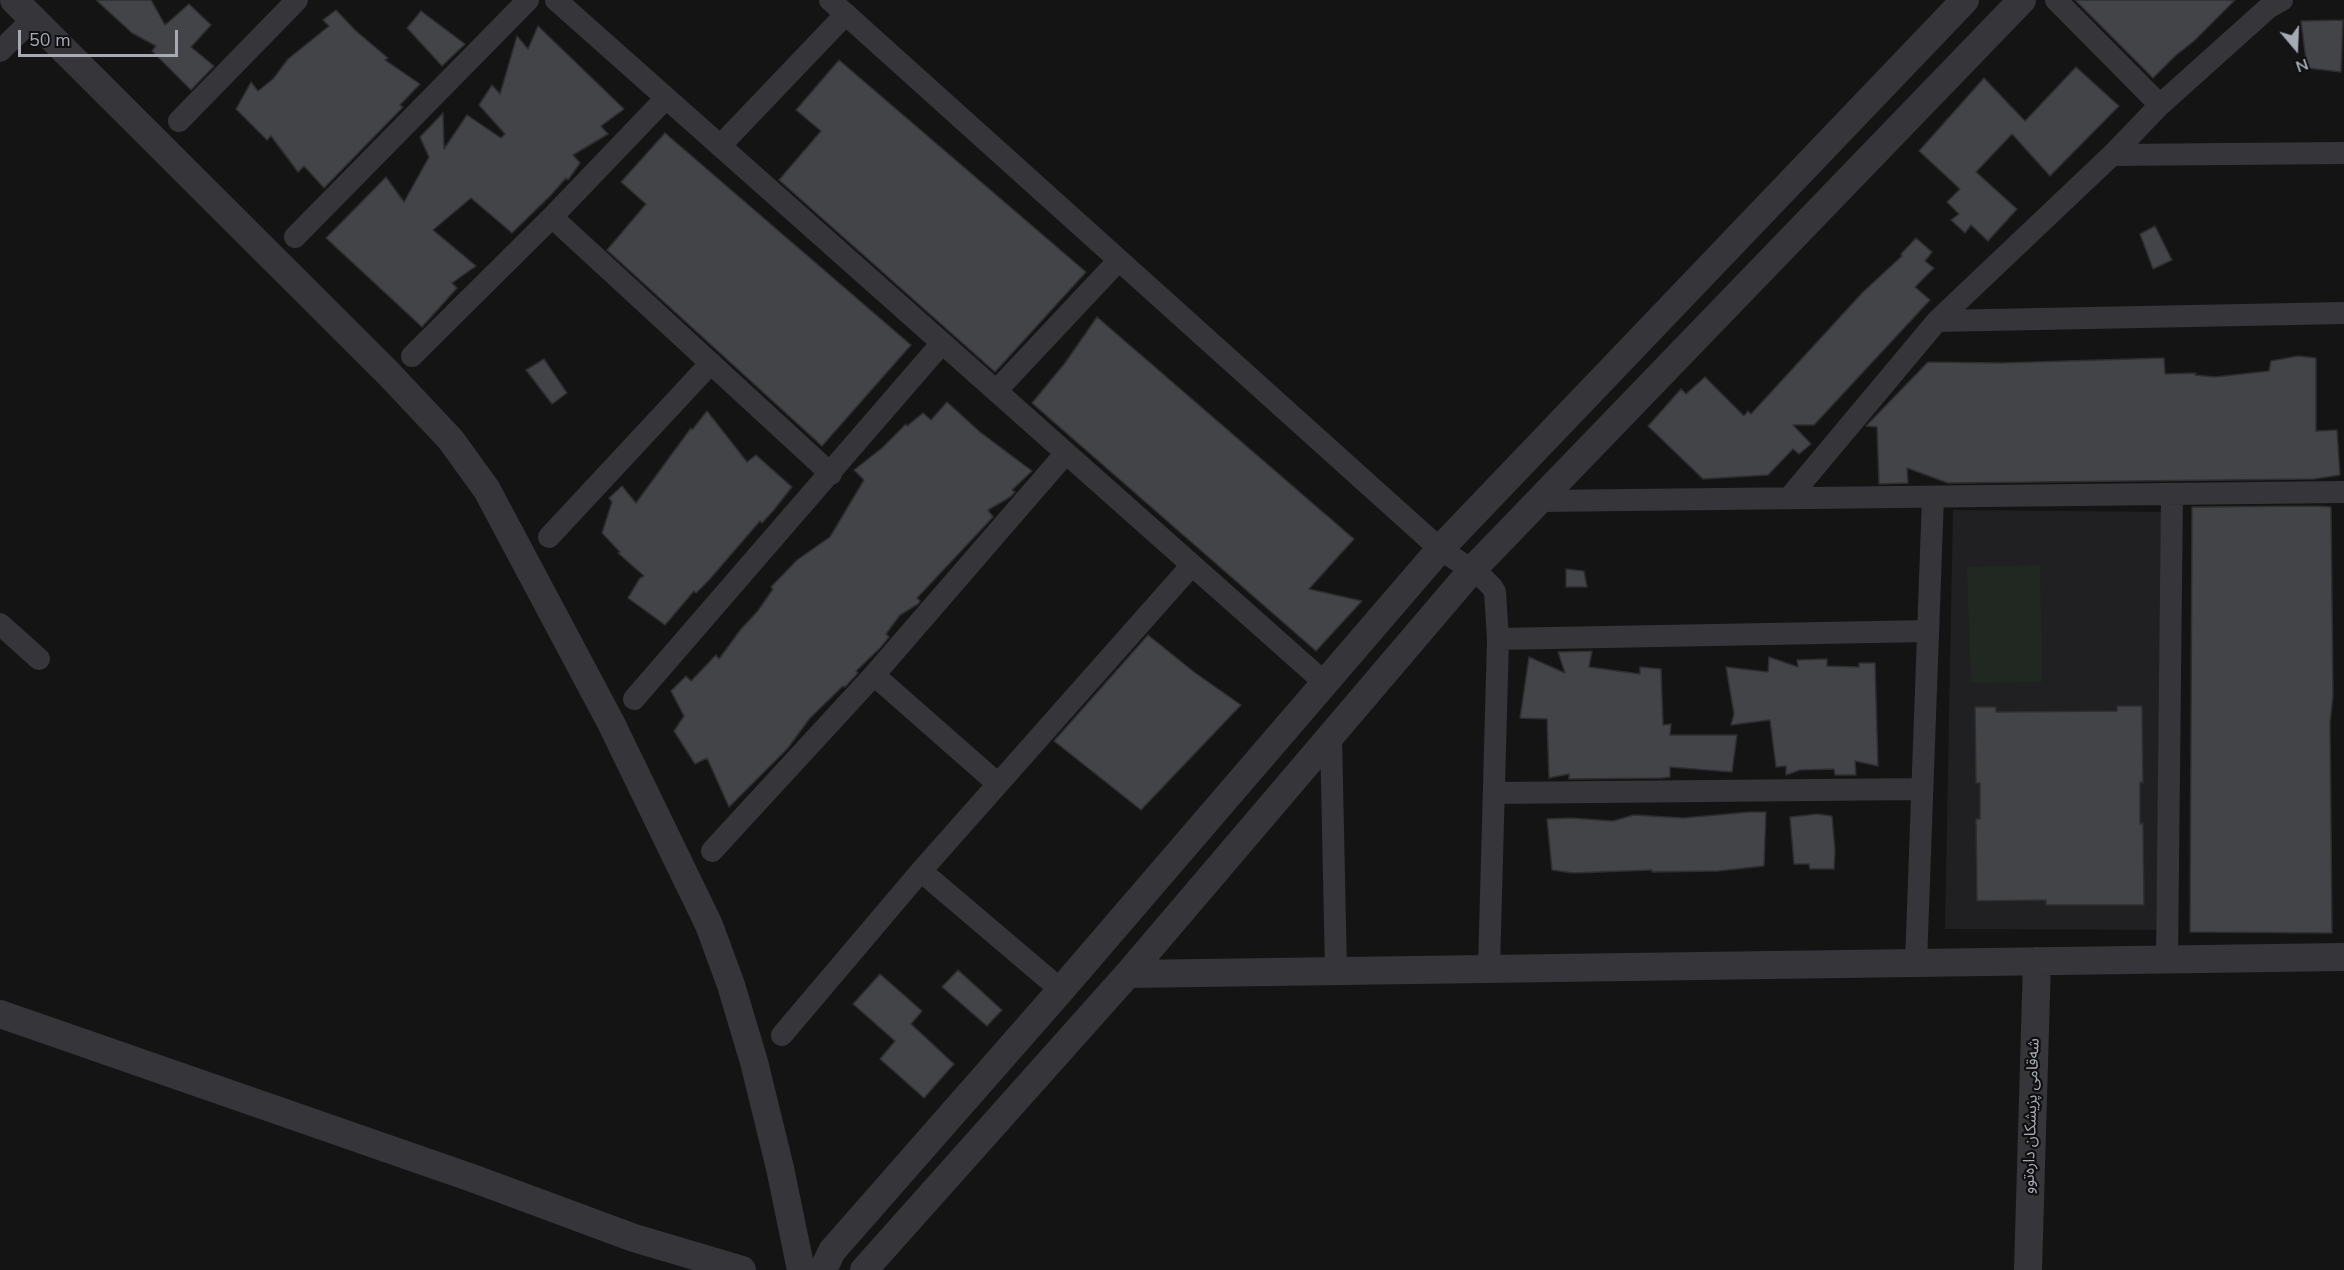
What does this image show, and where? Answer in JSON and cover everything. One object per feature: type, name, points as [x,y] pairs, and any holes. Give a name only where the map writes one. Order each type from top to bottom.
[{"type":"street","points":[[179,121],[297,0]]},
{"type":"street","points":[[295,237],[528,0]]},
{"type":"street","points":[[555,0],[1325,683]]},
{"type":"street","points":[[823,1270],[832,1251],[1061,990],[1440,549],[1965,0]]},
{"type":"street","points":[[864,1270],[1128,974],[1472,570],[2022,0]]},
{"type":"street","points":[[2056,0],[2160,105]]},
{"type":"street","points":[[1789,498],[1937,321],[2112,155],[2160,105],[2268,8],[2282,0]]},
{"type":"street","points":[[720,146],[838,7],[1440,549],[1488,582],[1495,592],[1498,639],[1489,968]]},
{"type":"street","points":[[0,51],[23,9],[388,373],[451,440],[487,490],[611,723],[709,925],[731,985],[754,1062],[780,1168],[801,1270]]},
{"type":"street","points":[[412,356],[552,217],[666,98]]},
{"type":"street","points":[[2112,155],[2344,153]]},
{"type":"street","points":[[552,217],[831,474]]},
{"type":"street","points":[[996,391],[1119,260]]},
{"type":"street","points":[[1937,321],[2344,313]]},
{"type":"street","points":[[634,699],[942,343]]},
{"type":"street","points":[[549,537],[711,363]]},
{"type":"street","points":[[712,851],[874,675],[1066,453]]},
{"type":"street","points":[[1540,501],[2344,492]]},
{"type":"street","points":[[2167,959],[2172,494]]},
{"type":"street","points":[[1916,963],[1933,497]]},
{"type":"street","points":[[782,1035],[921,871],[1192,565]]},
{"type":"street","points":[[0,624],[39,659]]},
{"type":"street","points":[[1498,639],[1928,631]]},
{"type":"street","points":[[874,675],[998,784]]},
{"type":"street","points":[[1331,736],[1336,971]]},
{"type":"street","points":[[1494,793],[1922,789]]},
{"type":"street","points":[[921,871],[1061,990]]},
{"type":"street","points":[[1128,974],[2344,957]]},
{"type":"street","name":"شەقامی پزیشکان دارەتوو","points":[[2028,1270],[2037,961]]},
{"type":"street","points":[[0,1014],[472,1178],[634,1238],[742,1270]]},
{"type":"shaded area","points":[[1953,510],[2167,512],[2161,930],[1945,929]]},
{"type":"shaded area","points":[[2040,565],[2042,682],[1971,683],[1967,567]]},
{"type":"building","points":[[96,0],[151,0],[165,25],[189,4],[211,25],[191,47],[214,66],[191,90],[152,51],[156,46],[132,33]]},
{"type":"building","points":[[2075,0],[2235,0],[2153,78]]},
{"type":"building","points":[[336,10],[356,31],[388,58],[385,60],[420,84],[400,105],[403,107],[324,188],[304,166],[298,172],[271,136],[267,140],[236,109],[251,82],[258,91],[273,79],[288,59],[329,26],[323,20]]},
{"type":"building","points":[[421,11],[465,44],[442,66],[407,28]]},
{"type":"building","points":[[2343,20],[2341,72],[2307,68],[2301,21]]},
{"type":"building","points":[[538,26],[624,109],[601,126],[608,134],[573,155],[580,163],[568,180],[566,178],[512,233],[471,198],[433,230],[476,266],[452,283],[457,288],[422,327],[326,238],[386,177],[404,202],[429,157],[420,137],[443,113],[444,149],[467,115],[501,138],[505,134],[479,105],[492,85],[500,94],[517,36],[528,49]]},
{"type":"building","points":[[839,60],[1086,272],[995,372],[779,180],[821,131],[796,110]]},
{"type":"building","points":[[2076,67],[2119,106],[2050,176],[2012,134],[1976,172],[2017,209],[1988,241],[1971,225],[1965,233],[1951,220],[1959,214],[1947,202],[1960,189],[1919,151],[1984,78],[2025,121]]},
{"type":"building","points":[[665,133],[911,345],[822,446],[607,250],[646,204],[621,182]]},
{"type":"building","points":[[2155,226],[2172,260],[2153,269],[2140,234]]},
{"type":"building","points":[[1916,238],[1932,252],[1925,261],[1934,268],[1915,287],[1930,300],[1814,425],[1793,425],[1811,444],[1799,454],[1793,449],[1768,475],[1703,479],[1648,426],[1681,389],[1686,394],[1705,377],[1744,416],[1748,411],[1751,414],[1863,292],[1902,256],[1901,254]]},
{"type":"building","points":[[1097,317],[1354,539],[1309,589],[1362,601],[1316,651],[1032,403],[1065,363]]},
{"type":"building","points":[[2298,356],[2316,358],[2316,431],[2337,430],[2340,475],[2314,479],[1948,483],[1907,468],[1908,483],[1879,484],[1877,427],[1866,426],[1928,362],[2000,363],[2164,358],[2165,374],[2196,373],[2195,375],[2215,377],[2269,371],[2271,361]]},
{"type":"building","points":[[544,359],[567,393],[552,404],[526,370]]},
{"type":"building","points":[[947,402],[980,432],[1032,471],[1012,490],[1015,492],[1010,497],[988,510],[993,517],[917,598],[920,601],[918,604],[900,615],[886,634],[889,637],[880,648],[856,671],[858,673],[845,687],[843,686],[810,718],[788,748],[729,807],[707,758],[695,764],[674,731],[684,716],[671,691],[686,676],[691,681],[716,655],[719,659],[757,612],[773,589],[771,587],[797,560],[830,537],[864,480],[854,470],[882,448],[906,424],[907,426],[923,413],[931,420]]},
{"type":"building","points":[[707,411],[747,462],[756,455],[792,487],[762,523],[760,521],[709,580],[696,593],[694,591],[665,625],[628,598],[640,578],[644,576],[618,553],[620,552],[602,533],[612,502],[609,498],[622,486],[636,503],[691,428],[692,430]]},
{"type":"building","points":[[2192,507],[2331,507],[2332,933],[2190,932]]},
{"type":"building","points":[[1566,569],[1584,571],[1587,587],[1566,587]]},
{"type":"building","points":[[1148,635],[1194,672],[1241,705],[1141,810],[1054,741]]},
{"type":"building","points":[[1592,651],[1589,667],[1640,674],[1640,667],[1661,669],[1663,725],[1671,724],[1670,735],[1737,735],[1732,772],[1670,767],[1670,777],[1662,778],[1569,779],[1569,774],[1549,778],[1547,719],[1520,718],[1529,657],[1565,673],[1558,652]]},
{"type":"building","points":[[1769,657],[1798,667],[1797,660],[1827,659],[1827,666],[1859,667],[1859,663],[1875,663],[1878,766],[1855,761],[1856,775],[1835,775],[1834,769],[1800,770],[1786,775],[1786,766],[1776,767],[1770,720],[1731,725],[1734,714],[1726,667],[1768,672]]},
{"type":"building","points":[[2117,706],[2142,706],[2143,783],[2140,782],[2140,824],[2143,823],[2144,905],[2046,905],[2046,900],[1977,901],[1976,819],[1980,819],[1980,783],[1976,783],[1975,707],[1996,707],[1996,712],[2117,711]]},
{"type":"building","points":[[1766,812],[1764,866],[1718,871],[1652,872],[1652,870],[1573,873],[1552,870],[1547,819],[1613,821],[1634,815],[1683,818]]},
{"type":"building","points":[[1817,814],[1832,816],[1834,869],[1810,869],[1809,864],[1794,864],[1790,817]]},
{"type":"building","points":[[958,970],[1002,1010],[987,1026],[942,987]]},
{"type":"building","points":[[880,974],[922,1011],[911,1024],[954,1064],[924,1098],[880,1059],[895,1041],[853,1004]]}]
